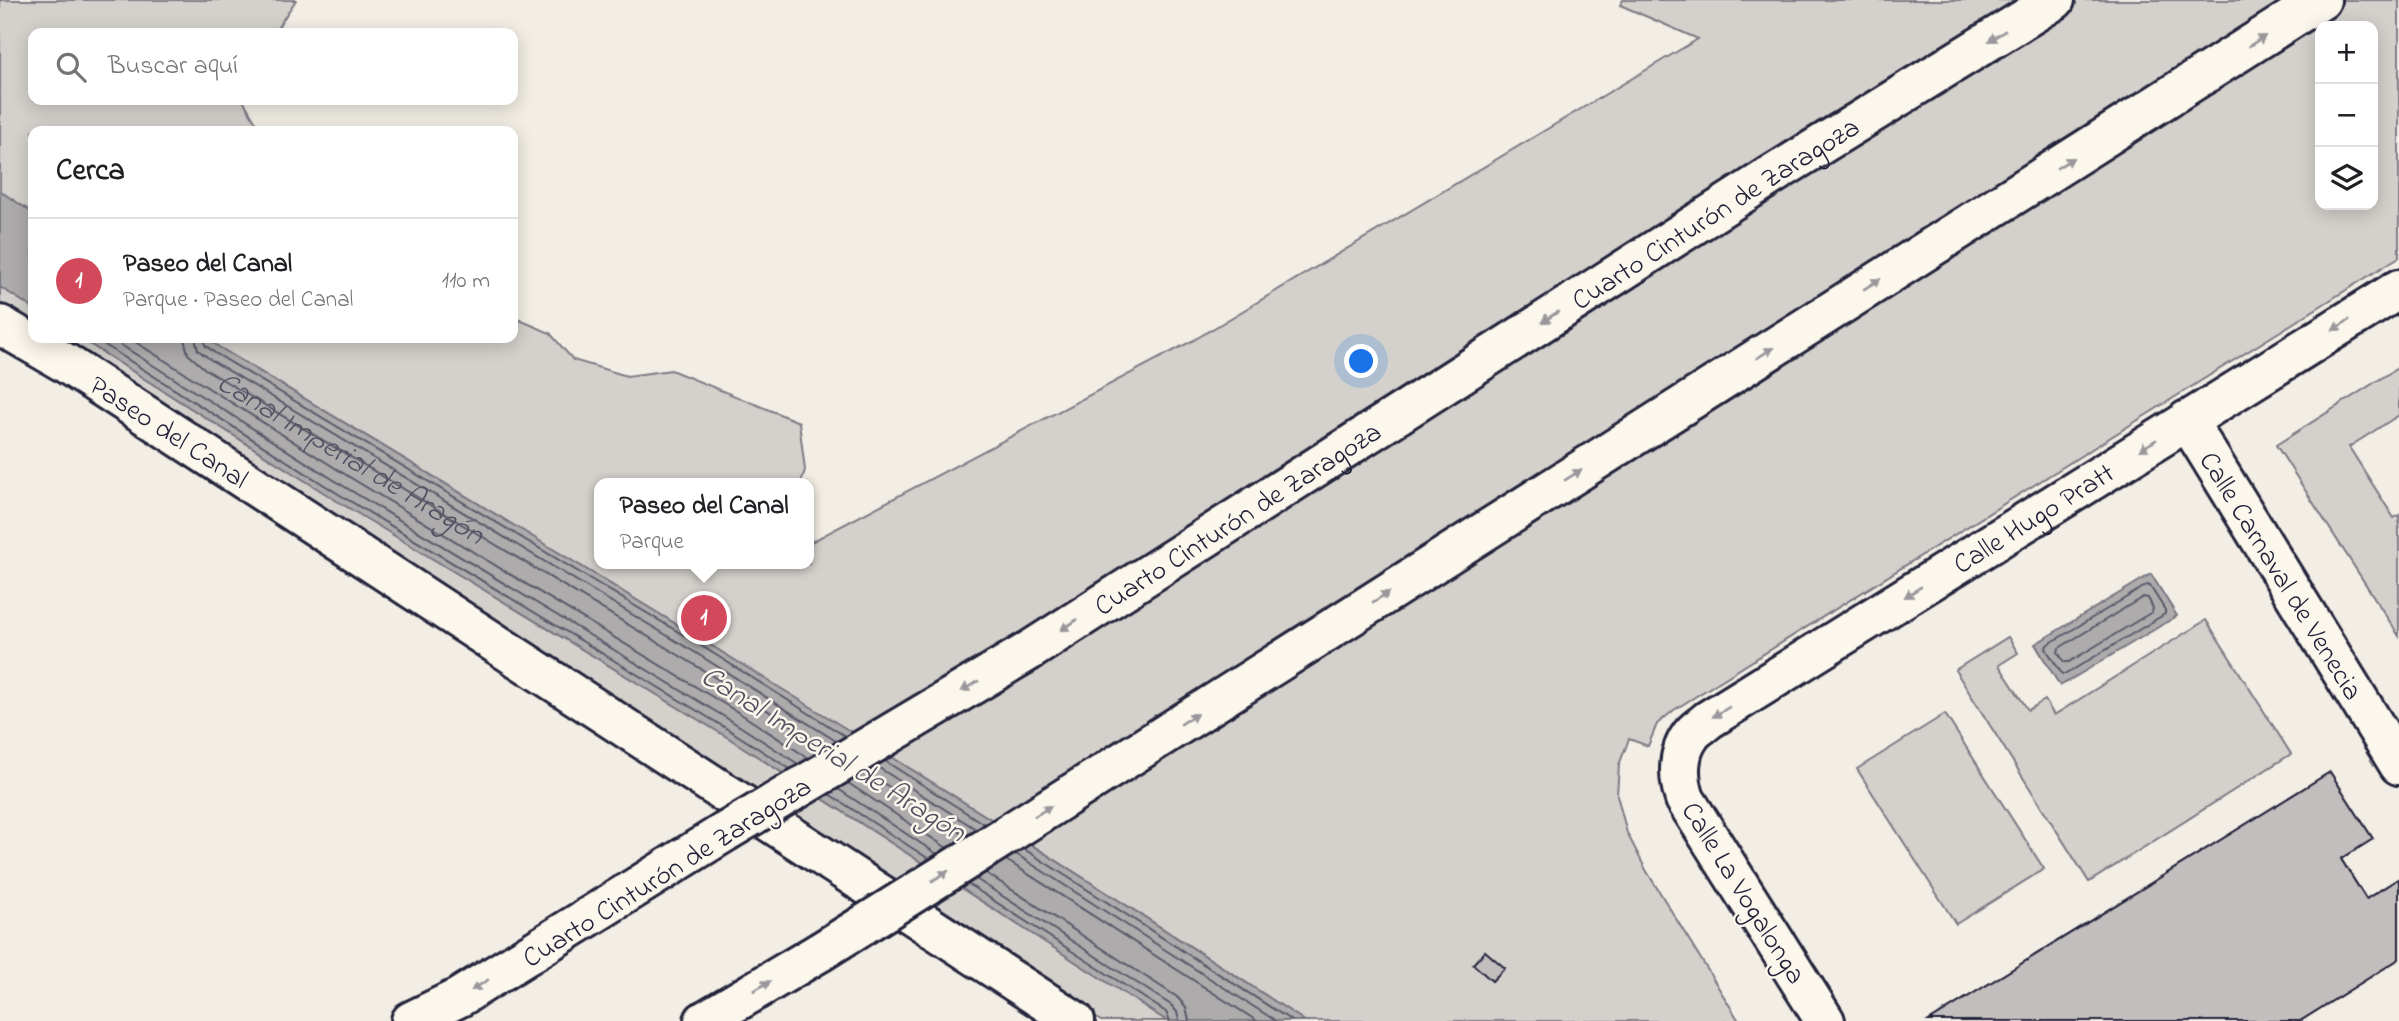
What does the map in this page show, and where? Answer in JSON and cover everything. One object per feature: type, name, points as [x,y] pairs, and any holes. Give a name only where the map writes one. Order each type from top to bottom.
[{"type":"main road","name":"Cuarto Cinturón de Zaragoza","points":[[411,1021],[460,997],[726,832],[1029,651],[1772,175],[2055,0]]},
{"type":"main road","points":[[704,1021],[820,952],[1132,756],[2321,0]]},
{"type":"main road","name":"Calle Hugo Pratt","points":[[1680,759],[1690,735],[1708,720],[2399,289]]},
{"type":"main road","name":"Paseo del Canal","points":[[0,325],[28,341]]},
{"type":"main road","name":"Paseo del Canal","points":[[31,343],[79,371],[1075,1021]]},
{"type":"main road","name":"Calle Carnaval de Venecia","points":[[2187,421],[2399,765]]},
{"type":"main road","name":"Calle La Vogalonga","points":[[1680,759],[1679,782],[1685,799],[1825,1021]]},
{"type":"shaded area","points":[[0,0],[296,0],[277,28],[28,28],[28,105],[246,105],[258,126],[28,126],[28,322],[0,305]]},
{"type":"shaded area","points":[[1623,0],[2399,0],[2399,257],[1674,710],[1657,724],[1648,746],[1629,739],[1619,765],[1617,795],[1627,833],[1646,870],[1739,1021],[1101,1021],[1014,968],[63,343],[518,343],[518,319],[550,333],[573,360],[627,376],[671,370],[799,422],[805,470],[803,478],[594,478],[594,569],[814,569],[814,540],[1194,340],[1698,39],[1620,5]]},
{"type":"shaded area","points":[[2399,367],[2399,415],[2349,447],[2394,518],[2399,515],[2399,636],[2276,445]]},
{"type":"shaded area","points":[[2206,620],[2291,754],[2089,882],[1955,670],[2008,637],[2018,653],[1999,665],[2028,710],[2045,700],[2054,715]]},
{"type":"shaded area","points":[[1945,714],[2044,869],[1956,924],[1857,769]]},
{"type":"water","points":[[0,191],[28,210],[28,305],[0,287]]},
{"type":"water","name":"Canal Imperial de Aragón","points":[[88,343],[214,343],[901,763],[1305,1021],[1167,1021],[730,739],[337,501]]},
{"type":"water","points":[[2151,574],[2177,616],[2060,686],[2035,644]]},
{"type":"building","points":[[2330,772],[2373,839],[2341,859],[2366,899],[2398,879],[2399,882],[2399,959],[2300,1021],[2164,1021],[2176,1014],[2153,976],[2082,1021],[1929,1021]],"holes":[[[2317,873],[2342,912],[2291,946],[2266,906]],[[2238,922],[2262,960],[2202,996],[2178,957]]]},
{"type":"building","points":[[2330,772],[2373,839],[2341,859],[2366,899],[2398,879],[2399,959],[2300,1021],[1929,1021]]},
{"type":"building","points":[[1485,951],[1505,968],[1492,981],[1473,964]]},
{"type":"place","name":"Paseo del Canal","points":[[704,618]]}]
